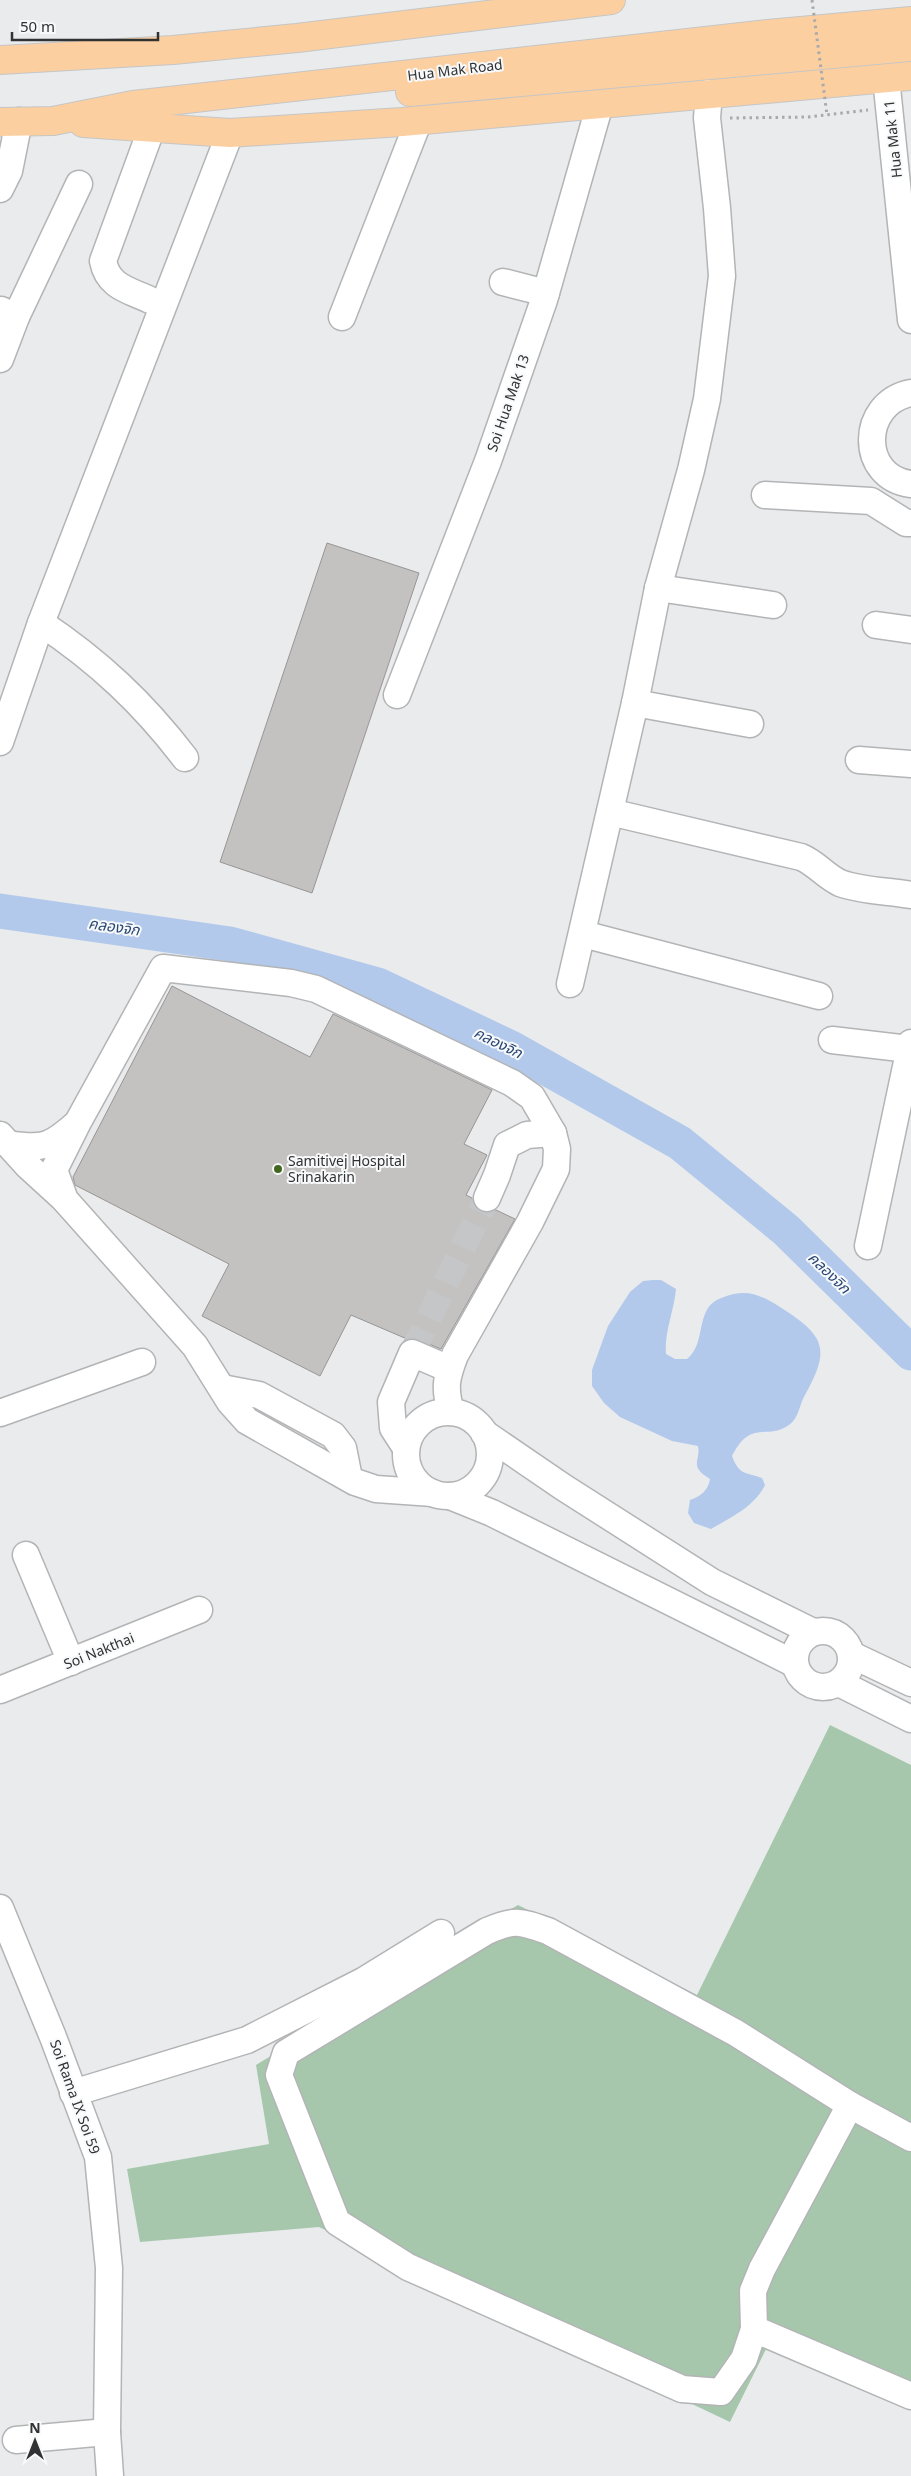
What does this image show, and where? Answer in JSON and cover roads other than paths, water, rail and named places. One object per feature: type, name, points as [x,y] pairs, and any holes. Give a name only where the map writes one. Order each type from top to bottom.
[{"type":"main road","points":[[0,60],[154,51],[297,38],[611,0]]},
{"type":"main road","name":"Hua Mak Road","points":[[9,121],[53,121],[133,105],[768,34],[911,22]]},
{"type":"main road","points":[[288,89],[342,94],[443,90],[911,47]]},
{"type":"main road","points":[[53,121],[151,130],[230,133],[419,120],[600,104],[708,105],[898,77]]},
{"type":"street","name":"Hua Mak 11","points":[[898,77],[911,320]]},
{"type":"street","name":"Soi Hua Mak 13","points":[[397,695],[488,461],[546,293],[600,104]]},
{"type":"street","points":[[570,984],[635,703],[658,588],[691,470],[707,399],[722,276],[708,105]]},
{"type":"street","points":[[342,317],[419,120]]},
{"type":"street","points":[[0,189],[9,171],[9,121]]},
{"type":"street","points":[[150,300],[117,285],[106,275],[103,261],[151,130]]},
{"type":"street","points":[[0,742],[41,623],[230,133]]},
{"type":"street","points":[[0,359],[8,313],[79,184]]},
{"type":"street","points":[[503,282],[546,293]]},
{"type":"street","points":[[911,393],[901,395],[889,402],[878,413],[872,427],[871,442],[875,456],[882,469],[894,479],[911,484]]},
{"type":"street","points":[[765,495],[871,501],[906,523],[911,523]]},
{"type":"street","points":[[658,588],[773,605]]},
{"type":"street","points":[[41,623],[74,645],[110,674],[161,726],[185,758]]},
{"type":"street","points":[[876,625],[911,630]]},
{"type":"street","points":[[635,703],[750,724]]},
{"type":"street","points":[[860,760],[911,764]]},
{"type":"street","points":[[610,812],[801,856],[814,862],[823,872],[841,883],[911,895]]},
{"type":"street","points":[[582,934],[819,996]]},
{"type":"street","points":[[65,1200],[54,1170],[78,1122],[163,968],[291,983],[330,994],[512,1083],[532,1097],[553,1133],[556,1149],[556,1169],[530,1222],[455,1355],[446,1377],[446,1393],[451,1412]]},
{"type":"street","points":[[832,1040],[910,1046],[868,1246]]},
{"type":"street","points":[[4,1140],[28,1147],[48,1145],[78,1122]]},
{"type":"street","points":[[487,1198],[498,1175],[507,1145],[527,1135],[553,1133]]},
{"type":"street","points":[[4,1140],[65,1200],[195,1346],[230,1402],[247,1420],[349,1478],[376,1489],[441,1494],[464,1492],[476,1485],[484,1474],[489,1460],[489,1446],[484,1432]]},
{"type":"street","points":[[406,1448],[393,1428],[391,1402],[412,1353],[449,1369]]},
{"type":"street","points":[[0,1413],[142,1362]]},
{"type":"street","points":[[795,1664],[501,1518],[420,1486],[411,1475],[406,1462],[406,1448],[410,1436],[417,1425],[427,1417],[439,1413],[451,1412],[470,1419],[484,1432],[563,1488],[712,1582],[813,1632],[830,1631],[838,1634],[849,1647],[852,1655],[849,1671],[838,1683],[830,1687],[812,1685],[804,1680],[795,1664],[795,1656],[800,1642],[813,1632]]},
{"type":"street","points":[[26,1555],[71,1662]]},
{"type":"street","name":"Soi Nakthai","points":[[0,1690],[199,1610]]},
{"type":"street","points":[[852,1655],[911,1683]]},
{"type":"street","points":[[838,1683],[911,1719]]},
{"type":"street","name":"Soi Rama IX Soi 59","points":[[0,1908],[54,2037],[98,2157],[109,2268],[107,2432],[110,2476]]},
{"type":"street","points":[[850,2105],[762,2269],[753,2290],[754,2329],[744,2359],[721,2392],[682,2389],[408,2267],[337,2222],[279,2076],[286,2053],[487,1931],[507,1922],[521,1922],[548,1931],[736,2033],[850,2105],[911,2138]]},
{"type":"street","points":[[73,2093],[247,2040],[363,1981],[441,1932]]},
{"type":"street","points":[[754,2329],[911,2396]]},
{"type":"street","points":[[16,2440],[107,2432]]},
{"type":"water","points":[[661,1280],[676,1289],[666,1346],[666,1354],[675,1359],[687,1359],[696,1348],[705,1314],[711,1304],[732,1294],[739,1293],[760,1296],[780,1307],[807,1326],[815,1335],[819,1344],[818,1366],[797,1415],[792,1422],[781,1429],[759,1432],[746,1437],[732,1456],[740,1470],[762,1478],[765,1485],[748,1505],[734,1516],[711,1529],[694,1523],[688,1513],[690,1500],[697,1497],[708,1487],[710,1479],[697,1467],[698,1446],[672,1441],[620,1417],[604,1403],[592,1386],[592,1370],[608,1326],[630,1292],[643,1281]]},
{"type":"waterway","name":"คลองจิก","points":[[0,911],[230,944],[378,985],[511,1048],[680,1143],[786,1230],[911,1353]]},
{"type":"tunnel","points":[[412,1353],[487,1198]]},
{"type":"place","name":"Samitivej Hospital Srinakarin","points":[[278,1169]]}]
